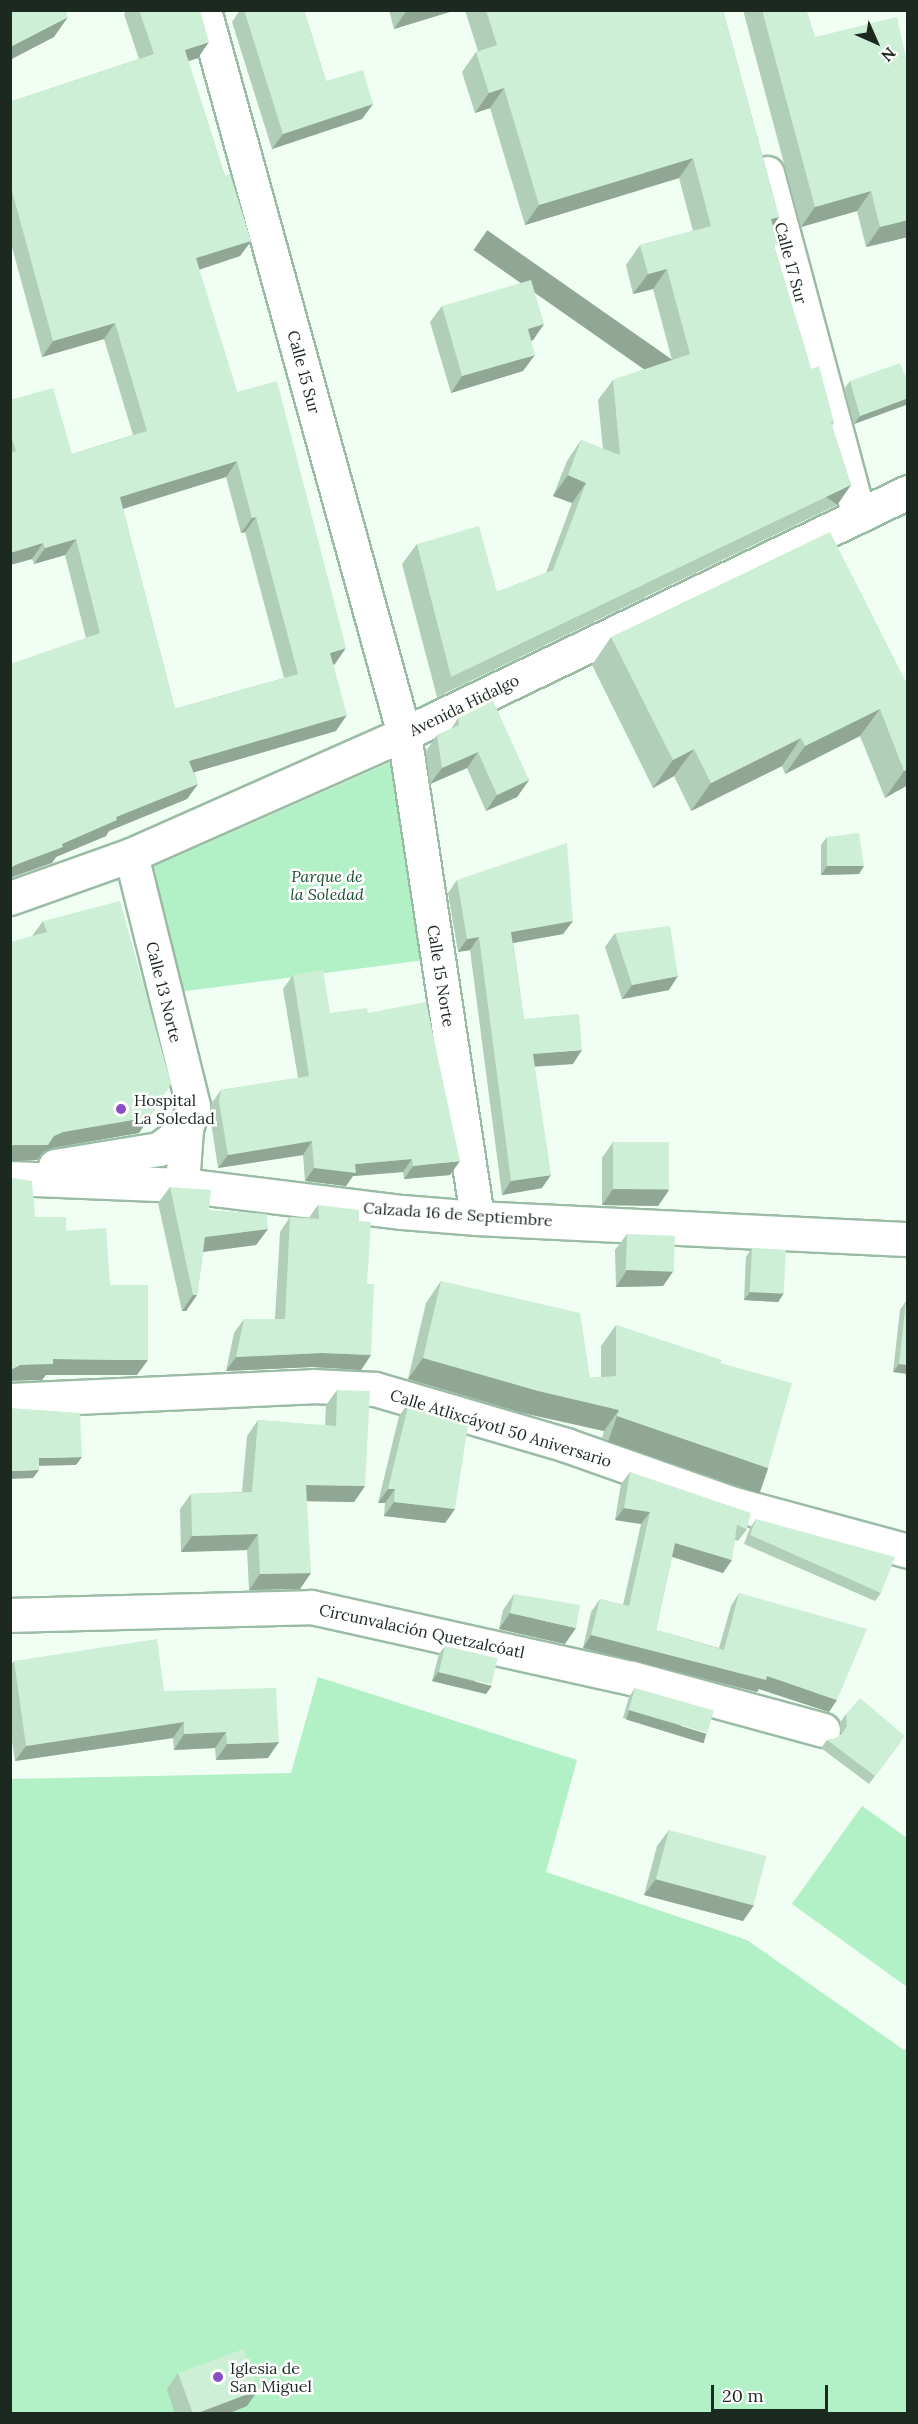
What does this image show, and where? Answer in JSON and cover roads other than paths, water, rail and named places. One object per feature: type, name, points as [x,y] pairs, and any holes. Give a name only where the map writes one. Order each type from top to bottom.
[{"type":"street","name":"Calle 15 Sur","points":[[204,10],[404,734]]},
{"type":"street","name":"Calle 17 Sur","points":[[760,148],[859,516]]},
{"type":"street","name":"Avenida Hidalgo","points":[[10,898],[131,855],[404,734],[908,492]]},
{"type":"street","name":"Calle 15 Norte","points":[[404,734],[477,1218]]},
{"type":"street","name":"Calle 13 Norte","points":[[131,855],[193,1106],[186,1129],[182,1185]]},
{"type":"street","points":[[10,1173],[159,1149],[186,1129]]},
{"type":"street","name":"Calzada 16 de Septiembre","points":[[10,1178],[182,1185],[402,1212],[477,1218],[908,1239]]},
{"type":"street","name":"Calle Atlixcáyotl 50 Aniversario","points":[[10,1400],[313,1386],[375,1389],[566,1445],[734,1504],[908,1551]]},
{"type":"street","name":"Circunvalación Quetzalcóatl","points":[[10,1615],[311,1607],[632,1678],[823,1730]]},
{"type":"place","name":"Hospital La Soledad","points":[[121,1109]]},
{"type":"place","name":"Iglesia de San Miguel","points":[[218,2377]]},
{"type":"park label","name":"Parque de la Soledad","points":[[327,885]]}]
